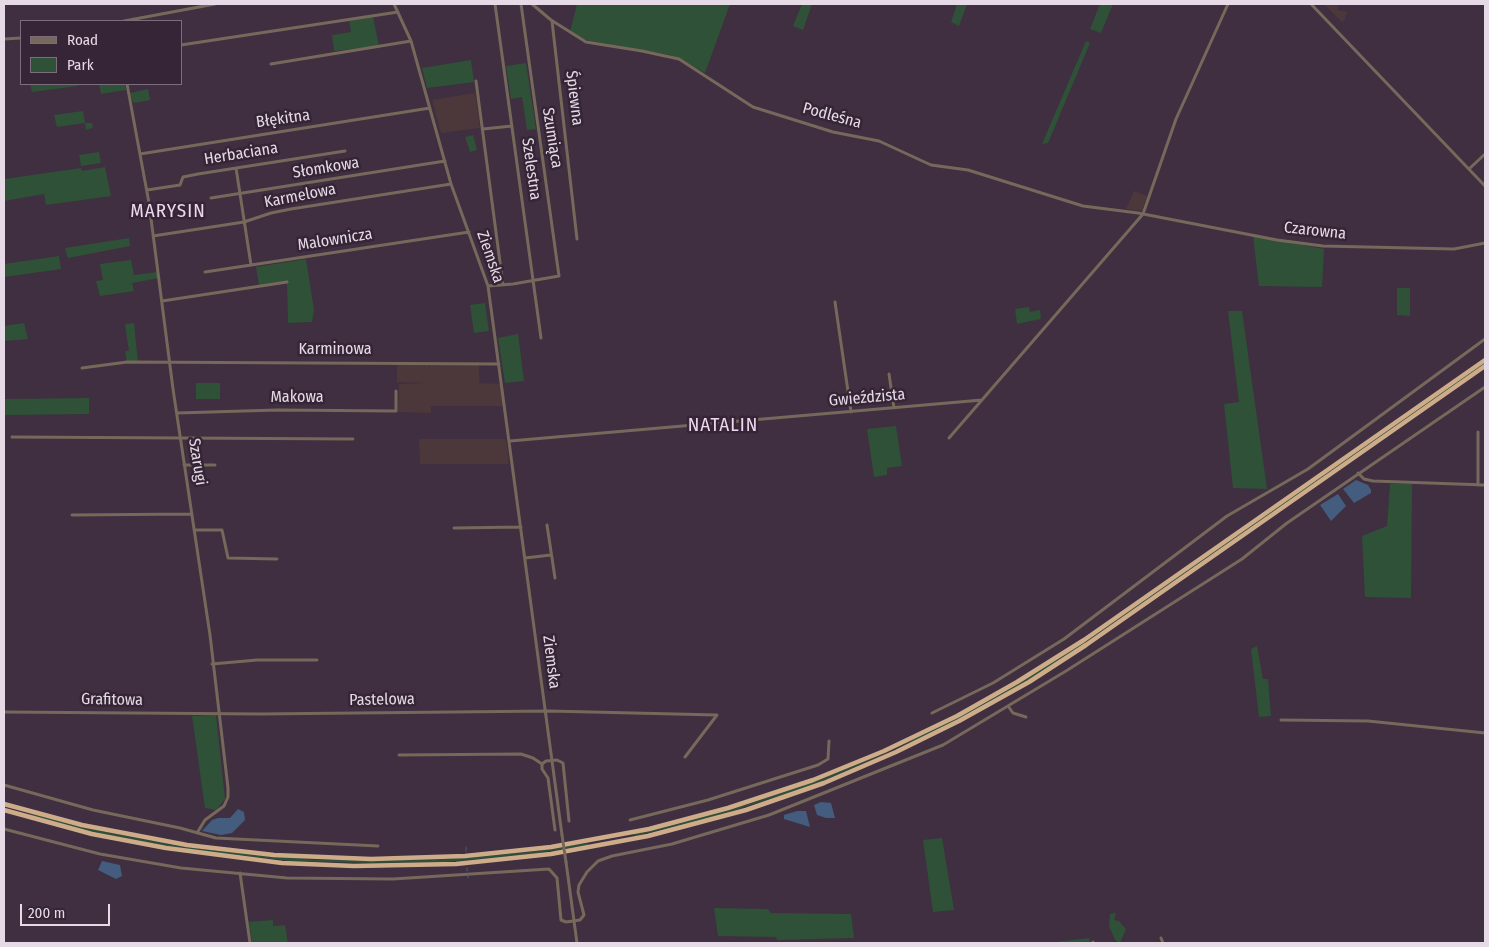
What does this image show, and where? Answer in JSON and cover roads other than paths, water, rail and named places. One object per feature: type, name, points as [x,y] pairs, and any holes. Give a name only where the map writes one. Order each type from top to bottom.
[{"type":"highway","points":[[4,810],[71,829],[140,844],[233,858],[304,864],[398,866],[456,864],[532,856],[610,844],[678,829],[761,805],[824,783],[905,748],[967,717],[1035,678],[1485,360]]},
{"type":"highway","points":[[1256,523],[1485,366]]},
{"type":"highway","points":[[4,804],[82,825],[146,838],[227,851],[302,857],[380,859],[455,857],[530,850],[619,835],[692,818],[769,796],[833,772],[908,740],[976,706],[1039,669],[1202,561]]},
{"type":"street","points":[[129,20],[215,4]]},
{"type":"street","name":"Ziemska","points":[[394,4],[411,41],[451,184],[488,286],[577,943]]},
{"type":"street","name":"Szelestna","points":[[495,4],[541,338]]},
{"type":"street","name":"Szumiąca","points":[[521,4],[559,276],[533,280]]},
{"type":"street","name":"Podleśna","points":[[532,4],[552,20],[586,42],[642,50],[679,59],[753,107],[834,132],[879,141],[931,165],[968,170],[1083,206],[1143,214]]},
{"type":"street","points":[[949,438],[1143,214],[1176,119],[1228,4]]},
{"type":"street","points":[[1311,4],[1485,186]]},
{"type":"street","points":[[182,45],[398,12]]},
{"type":"street","name":"Śpiewna","points":[[552,20],[576,239]]},
{"type":"street","points":[[4,38],[20,38]]},
{"type":"street","points":[[271,64],[411,41]]},
{"type":"street","points":[[476,81],[503,285]]},
{"type":"street","name":"Szarugi","points":[[127,85],[147,190],[219,713],[228,798],[224,806],[205,820],[198,833]]},
{"type":"street","name":"Błękitna","points":[[140,154],[430,108]]},
{"type":"street","points":[[483,129],[512,126]]},
{"type":"street","name":"Herbaciana","points":[[147,190],[180,185],[183,177],[345,151]]},
{"type":"street","points":[[1469,169],[1485,154]]},
{"type":"street","name":"Słomkowa","points":[[211,198],[445,161]]},
{"type":"street","points":[[236,168],[251,265]]},
{"type":"street","name":"Karmelowa","points":[[153,236],[244,222],[277,212],[451,184]]},
{"type":"street","name":"Czarowna","points":[[1143,214],[1276,240],[1323,246],[1454,249],[1485,243]]},
{"type":"street","name":"Malownicza","points":[[205,272],[468,232]]},
{"type":"street","points":[[488,286],[533,280]]},
{"type":"street","points":[[162,301],[287,282]]},
{"type":"street","points":[[835,302],[851,412]]},
{"type":"street","points":[[932,714],[993,683],[1064,639],[1222,519],[1308,469],[1485,339]]},
{"type":"street","name":"Karminowa","points":[[82,368],[120,362],[499,364]]},
{"type":"street","points":[[889,374],[894,408]]},
{"type":"street","points":[[4,829],[100,854],[181,868],[287,878],[384,879],[549,869],[557,878],[560,918],[564,922],[574,921],[584,917],[578,892],[580,882],[591,868],[601,860],[672,844],[812,800],[943,745],[1242,559],[1287,523],[1485,387]]},
{"type":"street","name":"Makowa","points":[[177,413],[277,410],[396,411],[396,391]]},
{"type":"street","name":"Gwieździsta","points":[[510,441],[982,400]]},
{"type":"street","points":[[1478,432],[1478,485]]},
{"type":"street","points":[[12,437],[353,439]]},
{"type":"street","points":[[184,465],[215,465]]},
{"type":"street","points":[[1358,473],[1364,480],[1372,482],[1485,485]]},
{"type":"street","points":[[72,515],[192,514]]},
{"type":"street","points":[[547,525],[555,578]]},
{"type":"street","points":[[454,528],[521,528]]},
{"type":"street","points":[[194,530],[222,530],[228,558],[277,559]]},
{"type":"street","points":[[525,558],[552,554]]},
{"type":"street","points":[[212,664],[257,660],[317,660]]},
{"type":"street","points":[[1008,706],[1013,713],[1026,716]]},
{"type":"street","name":"Pastelowa","points":[[219,713],[545,711],[717,715],[685,757]]},
{"type":"street","name":"Grafitowa","points":[[4,712],[219,713]]},
{"type":"street","points":[[1281,720],[1344,720],[1485,733]]},
{"type":"street","points":[[630,820],[708,800],[818,765],[828,759],[829,741]]},
{"type":"street","points":[[399,755],[522,754],[542,764]]},
{"type":"street","points":[[542,764],[552,761],[563,763],[569,820]]},
{"type":"street","points":[[542,764],[542,769],[548,778],[555,830]]},
{"type":"street","points":[[4,785],[107,814],[216,838],[378,846]]},
{"type":"street","points":[[240,873],[250,943]]},
{"type":"street","points":[[1161,938],[1163,943]]},
{"type":"water","points":[[1356,480],[1368,485],[1371,493],[1354,503],[1343,489]]},
{"type":"water","points":[[1338,494],[1346,506],[1331,521],[1320,505]]},
{"type":"water","points":[[821,802],[831,803],[835,818],[817,815],[814,805]]},
{"type":"water","points":[[238,809],[244,812],[245,820],[232,833],[221,835],[202,831],[212,820],[230,818]]},
{"type":"water","points":[[797,811],[806,811],[810,827],[784,819],[784,815]]},
{"type":"water","points":[[102,861],[120,865],[122,876],[116,879],[98,870]]},
{"type":"district","name":"MARYSIN","points":[[168,212]]},
{"type":"district","name":"NATALIN","points":[[723,426]]}]
